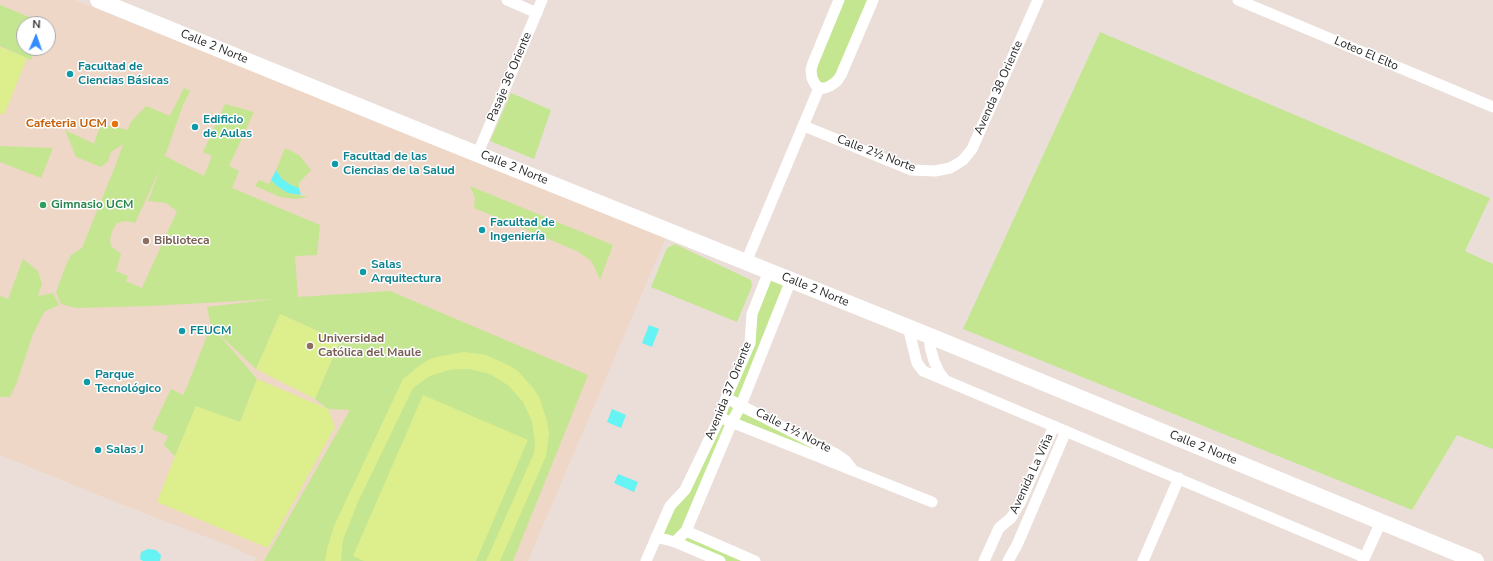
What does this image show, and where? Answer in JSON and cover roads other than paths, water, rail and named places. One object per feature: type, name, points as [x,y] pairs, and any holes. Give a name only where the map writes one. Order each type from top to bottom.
[{"type":"main road","name":"Calle 2 Norte","points":[[98,0],[908,327],[1476,561]]},
{"type":"street","points":[[506,0],[536,13]]},
{"type":"street","name":"Pasaje 36 Oriente","points":[[478,154],[542,0]]},
{"type":"street","points":[[839,0],[812,63],[811,70],[815,84],[819,88],[825,88],[837,82],[873,0]]},
{"type":"street","name":"Avenda 38 Oriente","points":[[950,168],[964,160],[972,149],[1038,0]]},
{"type":"street","name":"Loteo El Elto","points":[[1238,0],[1493,108]]},
{"type":"street","points":[[746,262],[819,88]]},
{"type":"street","name":"Calle 2½ Norte","points":[[804,126],[903,168],[928,172],[950,168]]},
{"type":"street","name":"Avenida 37 Oriente","points":[[646,561],[670,506],[683,494],[720,417],[726,398],[750,343],[752,314],[769,271]]},
{"type":"street","name":"Avenida 37 Oriente","points":[[675,542],[686,531],[732,422],[741,405],[791,280]]},
{"type":"street","points":[[908,327],[917,363],[923,371],[1179,478],[1363,559],[1381,522]]},
{"type":"street","points":[[930,336],[930,347],[934,361],[945,380]]},
{"type":"street","name":"Calle 1½ Norte","points":[[726,398],[836,454],[846,461],[854,471]]},
{"type":"street","name":"Calle 1½ Norte","points":[[720,417],[932,502]]},
{"type":"street","name":"Avenida La Viña","points":[[984,561],[999,528],[1011,518],[1020,503],[1054,426]]},
{"type":"street","name":"Avenida La Viña","points":[[1008,561],[1017,545],[1066,431]]},
{"type":"street","points":[[1143,561],[1179,478]]},
{"type":"street","points":[[688,485],[703,490]]},
{"type":"street","points":[[686,531],[755,561]]},
{"type":"street","points":[[656,537],[675,542],[720,561]]},
{"type":"water","points":[[276,170],[282,179],[299,188],[301,195],[288,193],[271,180]]},
{"type":"water","points":[[649,325],[659,329],[652,347],[642,343]]},
{"type":"water","points":[[612,409],[626,415],[621,428],[607,422]]},
{"type":"water","points":[[618,474],[638,482],[634,492],[614,483]]},
{"type":"water","points":[[148,549],[156,550],[161,555],[160,561],[143,561],[140,559],[141,552]]},
{"type":"place","name":"Facultad de Ciencias Básicas","points":[[70,74]]},
{"type":"place","name":"Cafeteria UCM","points":[[115,124]]},
{"type":"place","name":"Edificio de Aulas","points":[[195,127]]},
{"type":"place","name":"Facultad de las Ciencias de la Salud","points":[[335,164]]},
{"type":"place","name":"Gimnasio UCM","points":[[43,205]]},
{"type":"place","name":"Facultad de Ingeniería","points":[[482,230]]},
{"type":"place","name":"Biblioteca","points":[[146,241]]},
{"type":"place","name":"Salas Arquitectura","points":[[363,272]]},
{"type":"place","name":"FEUCM","points":[[182,331]]},
{"type":"place","name":"Universidad Católica del Maule","points":[[310,346]]},
{"type":"place","name":"Parque Tecnológico","points":[[87,382]]},
{"type":"place","name":"Salas J","points":[[98,450]]}]
